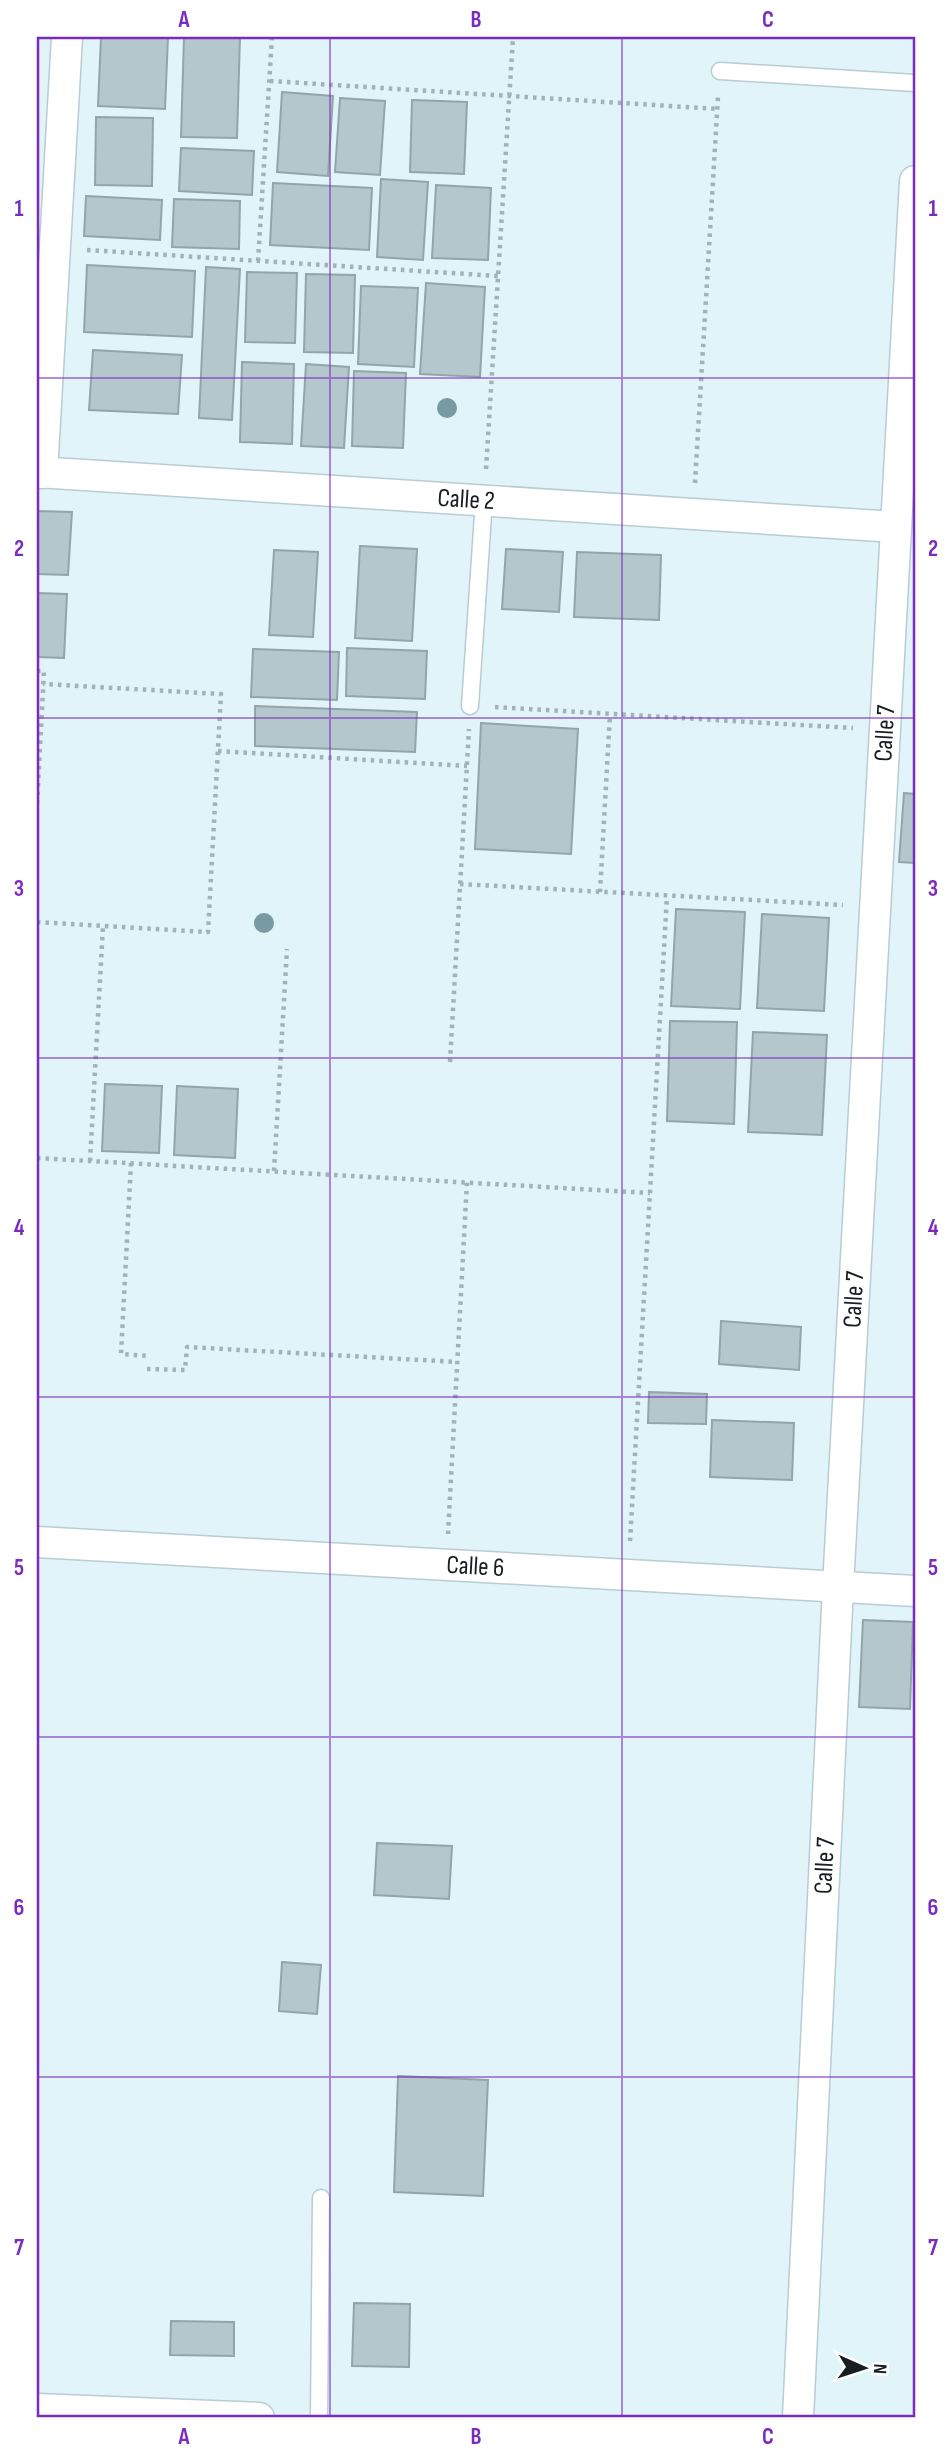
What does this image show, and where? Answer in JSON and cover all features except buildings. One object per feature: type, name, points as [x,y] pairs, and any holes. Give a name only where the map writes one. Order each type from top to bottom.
[{"type":"street","points":[[39,472],[67,37]]},
{"type":"street","name":"Calle 7","points":[[798,2418],[838,1587],[915,181]]},
{"type":"street","name":"Calle 2","points":[[39,472],[896,527]]},
{"type":"street","name":"Calle 6","points":[[37,1542],[915,1591]]},
{"type":"street","points":[[37,2409],[259,2418]]},
{"type":"lane","points":[[720,71],[915,83]]},
{"type":"lane","points":[[470,706],[484,500]]},
{"type":"lane","points":[[318,2418],[321,2198]]},
{"type":"path","points":[[258,261],[272,37]]},
{"type":"path","points":[[484,500],[513,37]]},
{"type":"path","points":[[693,514],[720,71]]},
{"type":"path","points":[[270,81],[718,109]]},
{"type":"path","points":[[55,248],[498,276]]},
{"type":"path","points":[[37,671],[44,671],[37,805]]},
{"type":"path","points":[[37,922],[208,932],[221,694],[43,684]]},
{"type":"path","points":[[450,1062],[470,706],[885,729]]},
{"type":"path","points":[[600,892],[610,714]]},
{"type":"path","points":[[218,751],[467,766]]},
{"type":"path","points":[[460,884],[875,907]]},
{"type":"path","points":[[628,1576],[667,896]]},
{"type":"path","points":[[90,1161],[103,926]]},
{"type":"path","points":[[274,1171],[287,949]]},
{"type":"path","points":[[37,1158],[650,1193]]},
{"type":"path","points":[[131,1163],[121,1354],[149,1356]]},
{"type":"path","points":[[446,1565],[467,1182]]},
{"type":"path","points":[[148,1369],[186,1370],[187,1347],[457,1362]]}]
